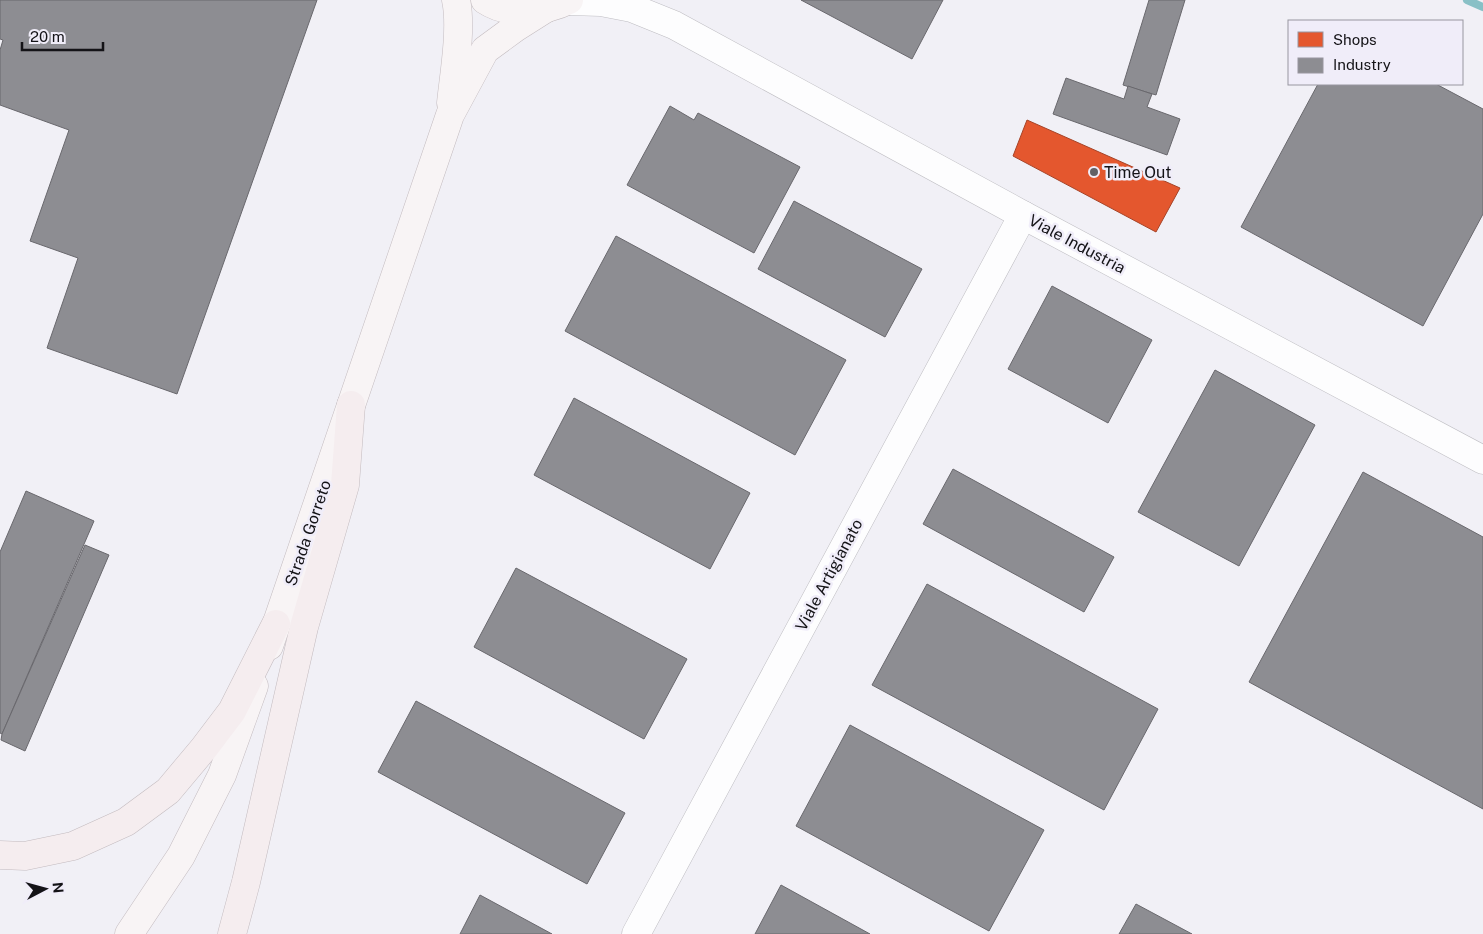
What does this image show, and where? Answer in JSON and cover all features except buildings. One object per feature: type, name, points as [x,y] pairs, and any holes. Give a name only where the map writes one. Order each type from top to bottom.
[{"type":"highway","points":[[232,934],[246,882],[304,627],[344,485],[351,405]]},
{"type":"highway","points":[[0,855],[24,856],[73,846],[126,822],[168,791],[232,711],[276,624]]},
{"type":"main road","name":"Strada Gorreto","points":[[450,115],[456,50],[458,8],[456,0]]},
{"type":"main road","points":[[486,0],[490,3],[517,10],[561,3]]},
{"type":"main road","name":"Strada Gorreto","points":[[129,934],[181,856],[222,775],[276,624],[450,115],[485,50],[515,28],[561,3]]},
{"type":"street","name":"Viale Industria","points":[[654,0],[674,25]]},
{"type":"street","name":"Viale Industria","points":[[561,3],[601,2],[632,8],[674,25],[1023,215],[1483,460]]},
{"type":"street","name":"Viale Artigianato","points":[[636,934],[1023,215]]},
{"type":"waterway","points":[[1467,0],[1483,7]]},
{"type":"place","name":"Time Out","points":[[1094,172]]}]
